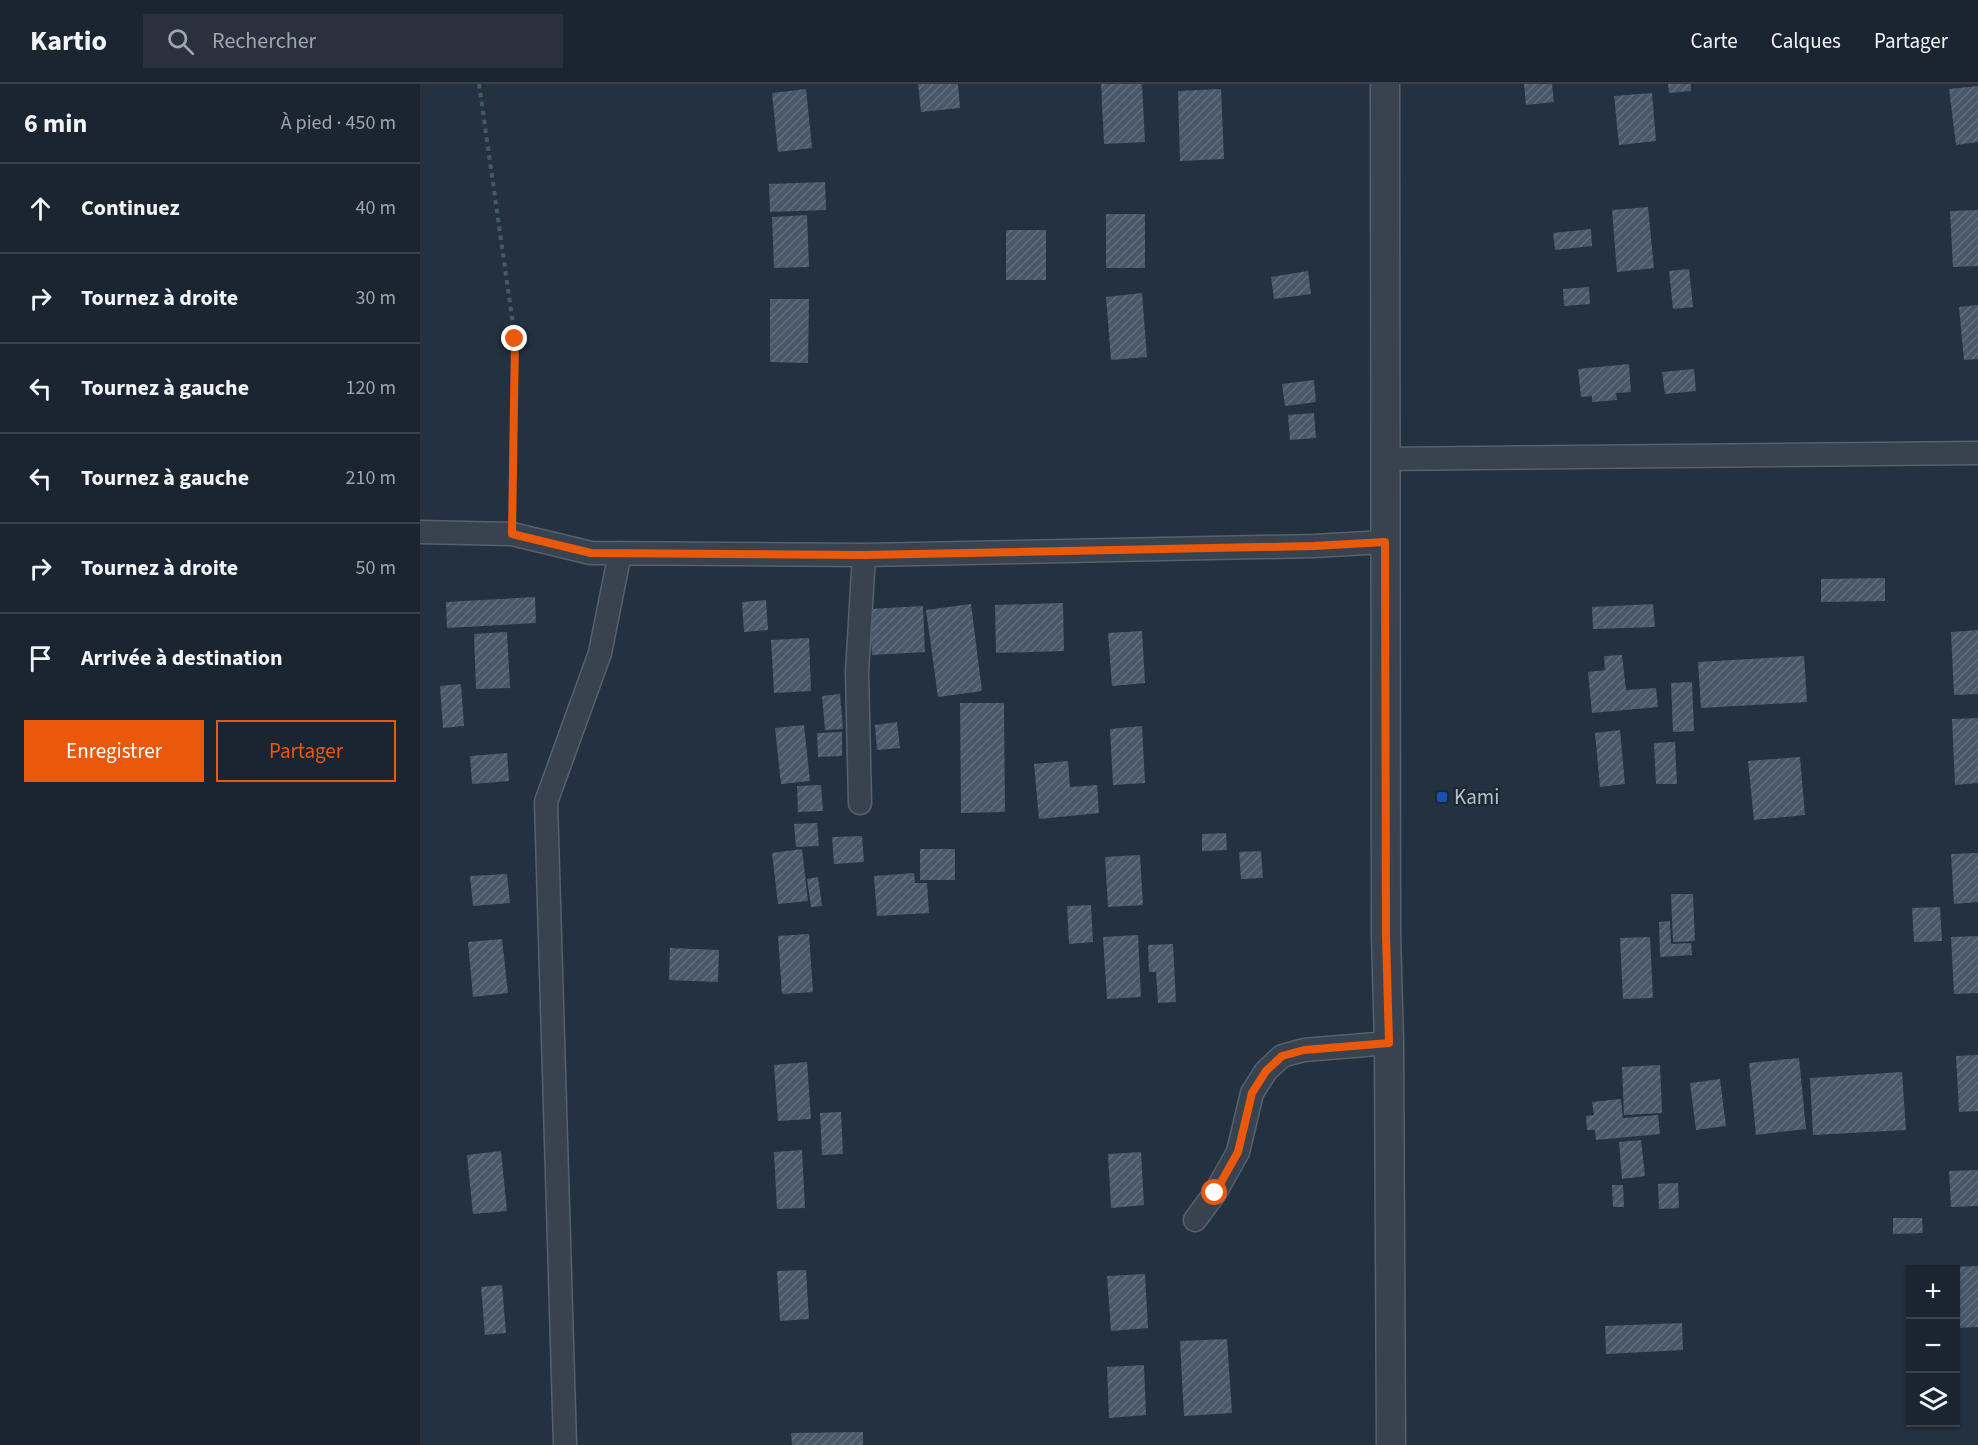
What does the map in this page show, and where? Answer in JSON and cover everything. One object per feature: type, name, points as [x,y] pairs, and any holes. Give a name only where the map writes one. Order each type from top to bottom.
[{"type":"street","points":[[1385,84],[1386,923],[1389,1043],[1391,1445]]},
{"type":"street","points":[[1385,459],[1978,453]]},
{"type":"street","points":[[420,532],[512,534],[591,553],[864,555],[1385,542]]},
{"type":"street","points":[[565,1445],[546,802],[600,652],[620,553]]},
{"type":"street","points":[[860,803],[857,672],[864,555]]},
{"type":"street","points":[[1196,1220],[1215,1193],[1238,1152],[1252,1093],[1274,1063],[1282,1056],[1304,1050],[1389,1043]]},
{"type":"path","points":[[479,84],[515,339],[512,534]]},
{"type":"building","points":[[918,84],[958,84],[960,108],[921,112]]},
{"type":"building","points":[[1101,84],[1142,84],[1145,142],[1104,144]]},
{"type":"building","points":[[1524,84],[1552,84],[1554,102],[1526,105]]},
{"type":"building","points":[[1668,84],[1691,84],[1691,91],[1669,93]]},
{"type":"building","points":[[1978,86],[1978,142],[1956,145],[1949,89]]},
{"type":"building","points":[[806,89],[812,148],[778,152],[772,93]]},
{"type":"building","points":[[1221,89],[1224,159],[1180,161],[1178,91]]},
{"type":"building","points":[[1652,93],[1656,141],[1619,145],[1614,96]]},
{"type":"building","points":[[825,182],[826,210],[770,212],[769,184]]},
{"type":"building","points":[[1648,207],[1654,268],[1617,272],[1612,210]]},
{"type":"building","points":[[1978,210],[1978,266],[1953,267],[1950,211]]},
{"type":"building","points":[[1106,214],[1145,214],[1145,268],[1106,268]]},
{"type":"building","points":[[807,215],[809,267],[774,268],[772,217]]},
{"type":"building","points":[[1591,229],[1592,246],[1555,250],[1553,233]]},
{"type":"building","points":[[1006,230],[1046,230],[1046,280],[1006,280]]},
{"type":"building","points":[[1689,269],[1693,307],[1673,309],[1669,271]]},
{"type":"building","points":[[1308,271],[1311,294],[1274,299],[1271,277]]},
{"type":"building","points":[[1589,287],[1590,304],[1564,306],[1563,289]]},
{"type":"building","points":[[1142,293],[1147,357],[1111,360],[1106,297]]},
{"type":"building","points":[[770,299],[809,299],[808,363],[770,362]]},
{"type":"building","points":[[1978,305],[1978,359],[1964,360],[1959,307]]},
{"type":"building","points":[[1629,364],[1631,392],[1616,393],[1617,400],[1592,402],[1592,396],[1581,397],[1578,369]]},
{"type":"building","points":[[1694,369],[1696,391],[1665,394],[1662,372]]},
{"type":"building","points":[[1314,380],[1316,402],[1285,406],[1282,384]]},
{"type":"building","points":[[1314,413],[1316,438],[1290,440],[1288,415]]},
{"type":"building","points":[[1885,578],[1885,601],[1821,602],[1821,579]]},
{"type":"building","points":[[535,597],[536,623],[447,628],[446,602]]},
{"type":"building","points":[[766,600],[768,630],[744,632],[742,602]]},
{"type":"building","points":[[1063,603],[1064,651],[996,653],[995,605]]},
{"type":"building","points":[[971,604],[982,691],[938,697],[926,610]]},
{"type":"building","points":[[1653,604],[1655,627],[1593,629],[1592,607]]},
{"type":"building","points":[[923,606],[925,652],[872,655],[869,609]]},
{"type":"building","points":[[1978,630],[1978,694],[1954,695],[1951,632]]},
{"type":"building","points":[[1142,631],[1145,683],[1112,686],[1108,633]]},
{"type":"building","points":[[507,632],[510,688],[476,689],[474,634]]},
{"type":"building","points":[[809,638],[811,691],[774,693],[771,640]]},
{"type":"building","points":[[1622,655],[1626,690],[1656,688],[1658,707],[1592,713],[1588,672],[1605,670],[1604,656]]},
{"type":"building","points":[[1804,656],[1807,702],[1701,708],[1698,662]]},
{"type":"building","points":[[1692,682],[1694,731],[1673,732],[1671,683]]},
{"type":"building","points":[[461,684],[464,726],[443,728],[440,686]]},
{"type":"building","points":[[840,694],[843,729],[825,730],[822,696]]},
{"type":"building","points":[[960,703],[1004,703],[1005,812],[961,813]]},
{"type":"building","points":[[1978,718],[1978,783],[1955,785],[1952,719]]},
{"type":"building","points":[[897,722],[900,748],[877,750],[875,725]]},
{"type":"building","points":[[804,725],[810,781],[781,784],[775,728]]},
{"type":"building","points":[[1142,726],[1145,783],[1113,785],[1110,729]]},
{"type":"building","points":[[1620,730],[1625,784],[1600,787],[1595,733]]},
{"type":"building","points":[[842,732],[842,756],[818,757],[817,733]]},
{"type":"building","points":[[1675,742],[1677,784],[1656,784],[1654,743]]},
{"type":"building","points":[[507,753],[509,781],[472,784],[470,756]]},
{"type":"building","points":[[1800,757],[1805,815],[1754,820],[1748,761]]},
{"type":"building","points":[[1068,761],[1070,787],[1097,785],[1099,813],[1039,819],[1034,764]]},
{"type":"building","points":[[821,785],[823,811],[798,812],[797,786]]},
{"type":"building","points":[[817,823],[819,846],[796,847],[794,824]]},
{"type":"building","points":[[1226,833],[1227,850],[1202,851],[1202,834]]},
{"type":"building","points":[[862,836],[864,862],[834,864],[832,837]]},
{"type":"building","points":[[802,849],[808,901],[778,904],[772,853]]},
{"type":"building","points":[[920,849],[955,849],[955,880],[920,880]]},
{"type":"building","points":[[1261,851],[1263,878],[1241,879],[1239,852]]},
{"type":"building","points":[[1978,853],[1978,902],[1954,904],[1951,854]]},
{"type":"building","points":[[1140,855],[1143,905],[1108,907],[1105,857]]},
{"type":"building","points":[[914,873],[915,883],[927,883],[929,913],[877,916],[874,876]]},
{"type":"building","points":[[507,874],[510,903],[473,906],[470,876]]},
{"type":"building","points":[[818,877],[822,906],[811,907],[807,879]]},
{"type":"building","points":[[1671,894],[1693,894],[1695,941],[1673,942]]},
{"type":"building","points":[[1091,905],[1093,942],[1069,944],[1067,906]]},
{"type":"building","points":[[1940,907],[1942,941],[1914,942],[1912,908]]},
{"type":"building","points":[[1670,921],[1671,944],[1691,943],[1692,955],[1660,957],[1659,922]]},
{"type":"building","points":[[809,934],[813,992],[782,994],[778,936]]},
{"type":"building","points":[[1138,935],[1141,997],[1107,999],[1103,937]]},
{"type":"building","points":[[1978,936],[1978,993],[1954,994],[1951,937]]},
{"type":"building","points":[[1650,937],[1653,998],[1623,999],[1620,938]]},
{"type":"building","points":[[502,939],[508,993],[473,997],[468,942]]},
{"type":"building","points":[[1173,944],[1176,1002],[1158,1003],[1156,972],[1149,972],[1148,945]]},
{"type":"building","points":[[670,948],[719,950],[718,982],[669,980]]},
{"type":"building","points":[[1978,1055],[1978,1111],[1959,1112],[1956,1056]]},
{"type":"building","points":[[1799,1058],[1806,1129],[1756,1135],[1749,1063]]},
{"type":"building","points":[[807,1062],[811,1119],[778,1121],[774,1065]]},
{"type":"building","points":[[1660,1065],[1662,1113],[1624,1115],[1622,1067]]},
{"type":"building","points":[[1902,1072],[1906,1130],[1813,1135],[1810,1078]]},
{"type":"building","points":[[1720,1079],[1726,1126],[1696,1130],[1690,1083]]},
{"type":"building","points":[[1621,1099],[1623,1118],[1658,1115],[1660,1134],[1596,1140],[1595,1130],[1587,1130],[1586,1116],[1594,1115],[1592,1102]]},
{"type":"building","points":[[841,1112],[843,1154],[822,1155],[820,1113]]},
{"type":"building","points":[[1641,1140],[1645,1176],[1622,1179],[1619,1142]]},
{"type":"building","points":[[802,1150],[805,1208],[777,1209],[774,1152]]},
{"type":"building","points":[[501,1151],[507,1211],[473,1214],[467,1155]]},
{"type":"building","points":[[1141,1152],[1144,1205],[1111,1208],[1108,1154]]},
{"type":"building","points":[[1978,1170],[1978,1206],[1951,1207],[1949,1171]]},
{"type":"building","points":[[1678,1183],[1679,1208],[1659,1209],[1658,1184]]},
{"type":"building","points":[[1612,1185],[1623,1185],[1624,1207],[1613,1207]]},
{"type":"building","points":[[1893,1218],[1922,1218],[1923,1233],[1893,1234]]},
{"type":"building","points":[[1978,1266],[1978,1327],[1960,1328],[1960,1267]]},
{"type":"building","points":[[806,1270],[809,1319],[780,1321],[777,1271]]},
{"type":"building","points":[[1145,1274],[1148,1328],[1111,1331],[1107,1276]]},
{"type":"building","points":[[502,1285],[506,1333],[485,1335],[481,1287]]},
{"type":"building","points":[[1682,1323],[1683,1350],[1606,1354],[1605,1326]]},
{"type":"building","points":[[1227,1339],[1232,1413],[1184,1416],[1180,1341]]},
{"type":"building","points":[[1144,1365],[1146,1415],[1109,1418],[1107,1367]]},
{"type":"building","points":[[863,1432],[863,1445],[792,1445],[791,1433]]},
{"type":"place","name":"Kami","points":[[1442,797]]},
{"type":"route","points":[[515,339],[512,534],[591,553],[864,555],[1314,546],[1385,542],[1386,935],[1389,1043],[1304,1050],[1282,1056],[1266,1071],[1252,1093],[1238,1152],[1215,1193]]}]
